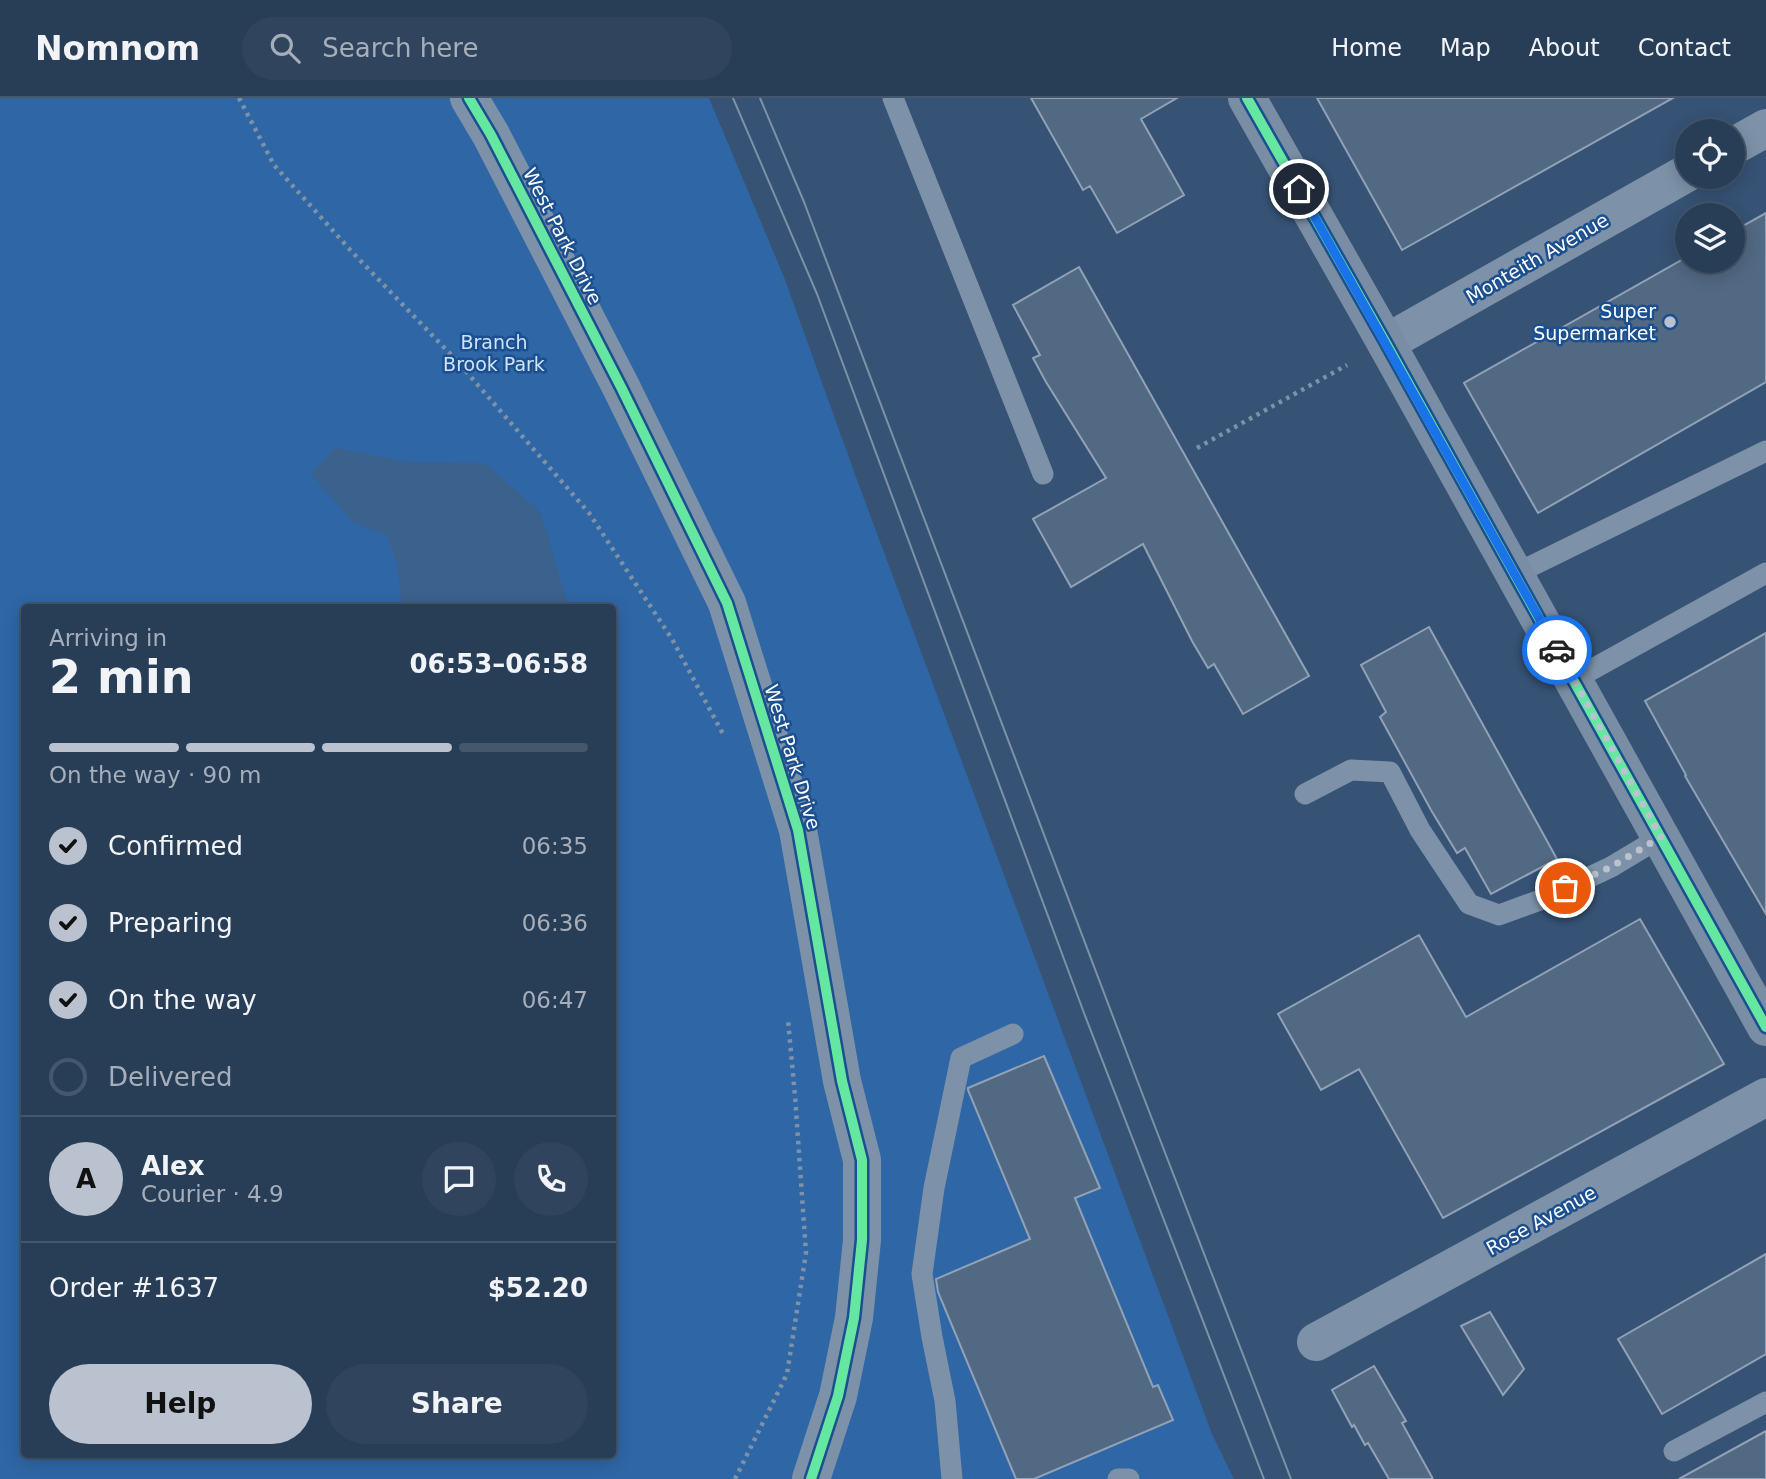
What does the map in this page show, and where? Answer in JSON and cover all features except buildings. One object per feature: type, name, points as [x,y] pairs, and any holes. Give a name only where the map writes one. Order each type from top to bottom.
[{"type":"street","name":"West Park Drive","points":[[469,98],[491,135],[621,387],[727,603],[799,830],[842,1080],[862,1160],[862,1240],[854,1318],[838,1396],[811,1479]]},
{"type":"street","points":[[1247,98],[1766,1027]]},
{"type":"street","points":[[1745,140],[1766,128]]},
{"type":"street","name":"Monteith Avenue","points":[[1386,343],[1675,180]]},
{"type":"street","name":"Rose Avenue","points":[[1316,1342],[1766,1097]]},
{"type":"lane","points":[[893,98],[1043,474]]},
{"type":"lane","points":[[1515,574],[1766,451]]},
{"type":"lane","points":[[1573,680],[1766,573]]},
{"type":"lane","points":[[1306,794],[1351,771],[1390,772],[1420,830],[1468,904],[1499,915],[1543,899],[1611,867],[1661,837]]},
{"type":"lane","points":[[952,1479],[945,1401],[922,1273],[934,1188],[961,1058],[1013,1034]]},
{"type":"lane","points":[[1674,1451],[1766,1402]]},
{"type":"lane","points":[[1118,1479],[1129,1479]]},
{"type":"path","points":[[239,98],[274,164],[353,253],[457,361],[589,513],[672,639],[724,736]]},
{"type":"path","points":[[1197,448],[1348,365]]},
{"type":"path","points":[[735,1479],[787,1374],[806,1254],[787,1015]]},
{"type":"green space","name":"Branch Brook Park","points":[[0,98],[709,98],[784,277],[1212,1434],[1234,1479],[0,1479]]},
{"type":"shaded area","points":[[335,448],[406,462],[485,463],[541,513],[569,604],[402,604],[397,562],[387,536],[353,522],[311,474]]},
{"type":"tram line","points":[[733,98],[817,294],[1084,1013],[1264,1479]]},
{"type":"tram line","points":[[760,98],[804,202],[1291,1479]]},
{"type":"cycle path","points":[[469,98],[491,135],[621,387],[727,603],[798,830],[842,1081],[862,1160],[862,1240],[854,1318],[838,1396],[811,1479]]},
{"type":"cycle path","points":[[1247,98],[1766,1027]]},
{"type":"way so far","points":[[1557,650],[1661,837],[1611,867],[1565,888]]},
{"type":"place","name":"Super Supermarket","points":[[1670,322]]},
{"type":"route","points":[[1299,189],[1557,650]]}]
